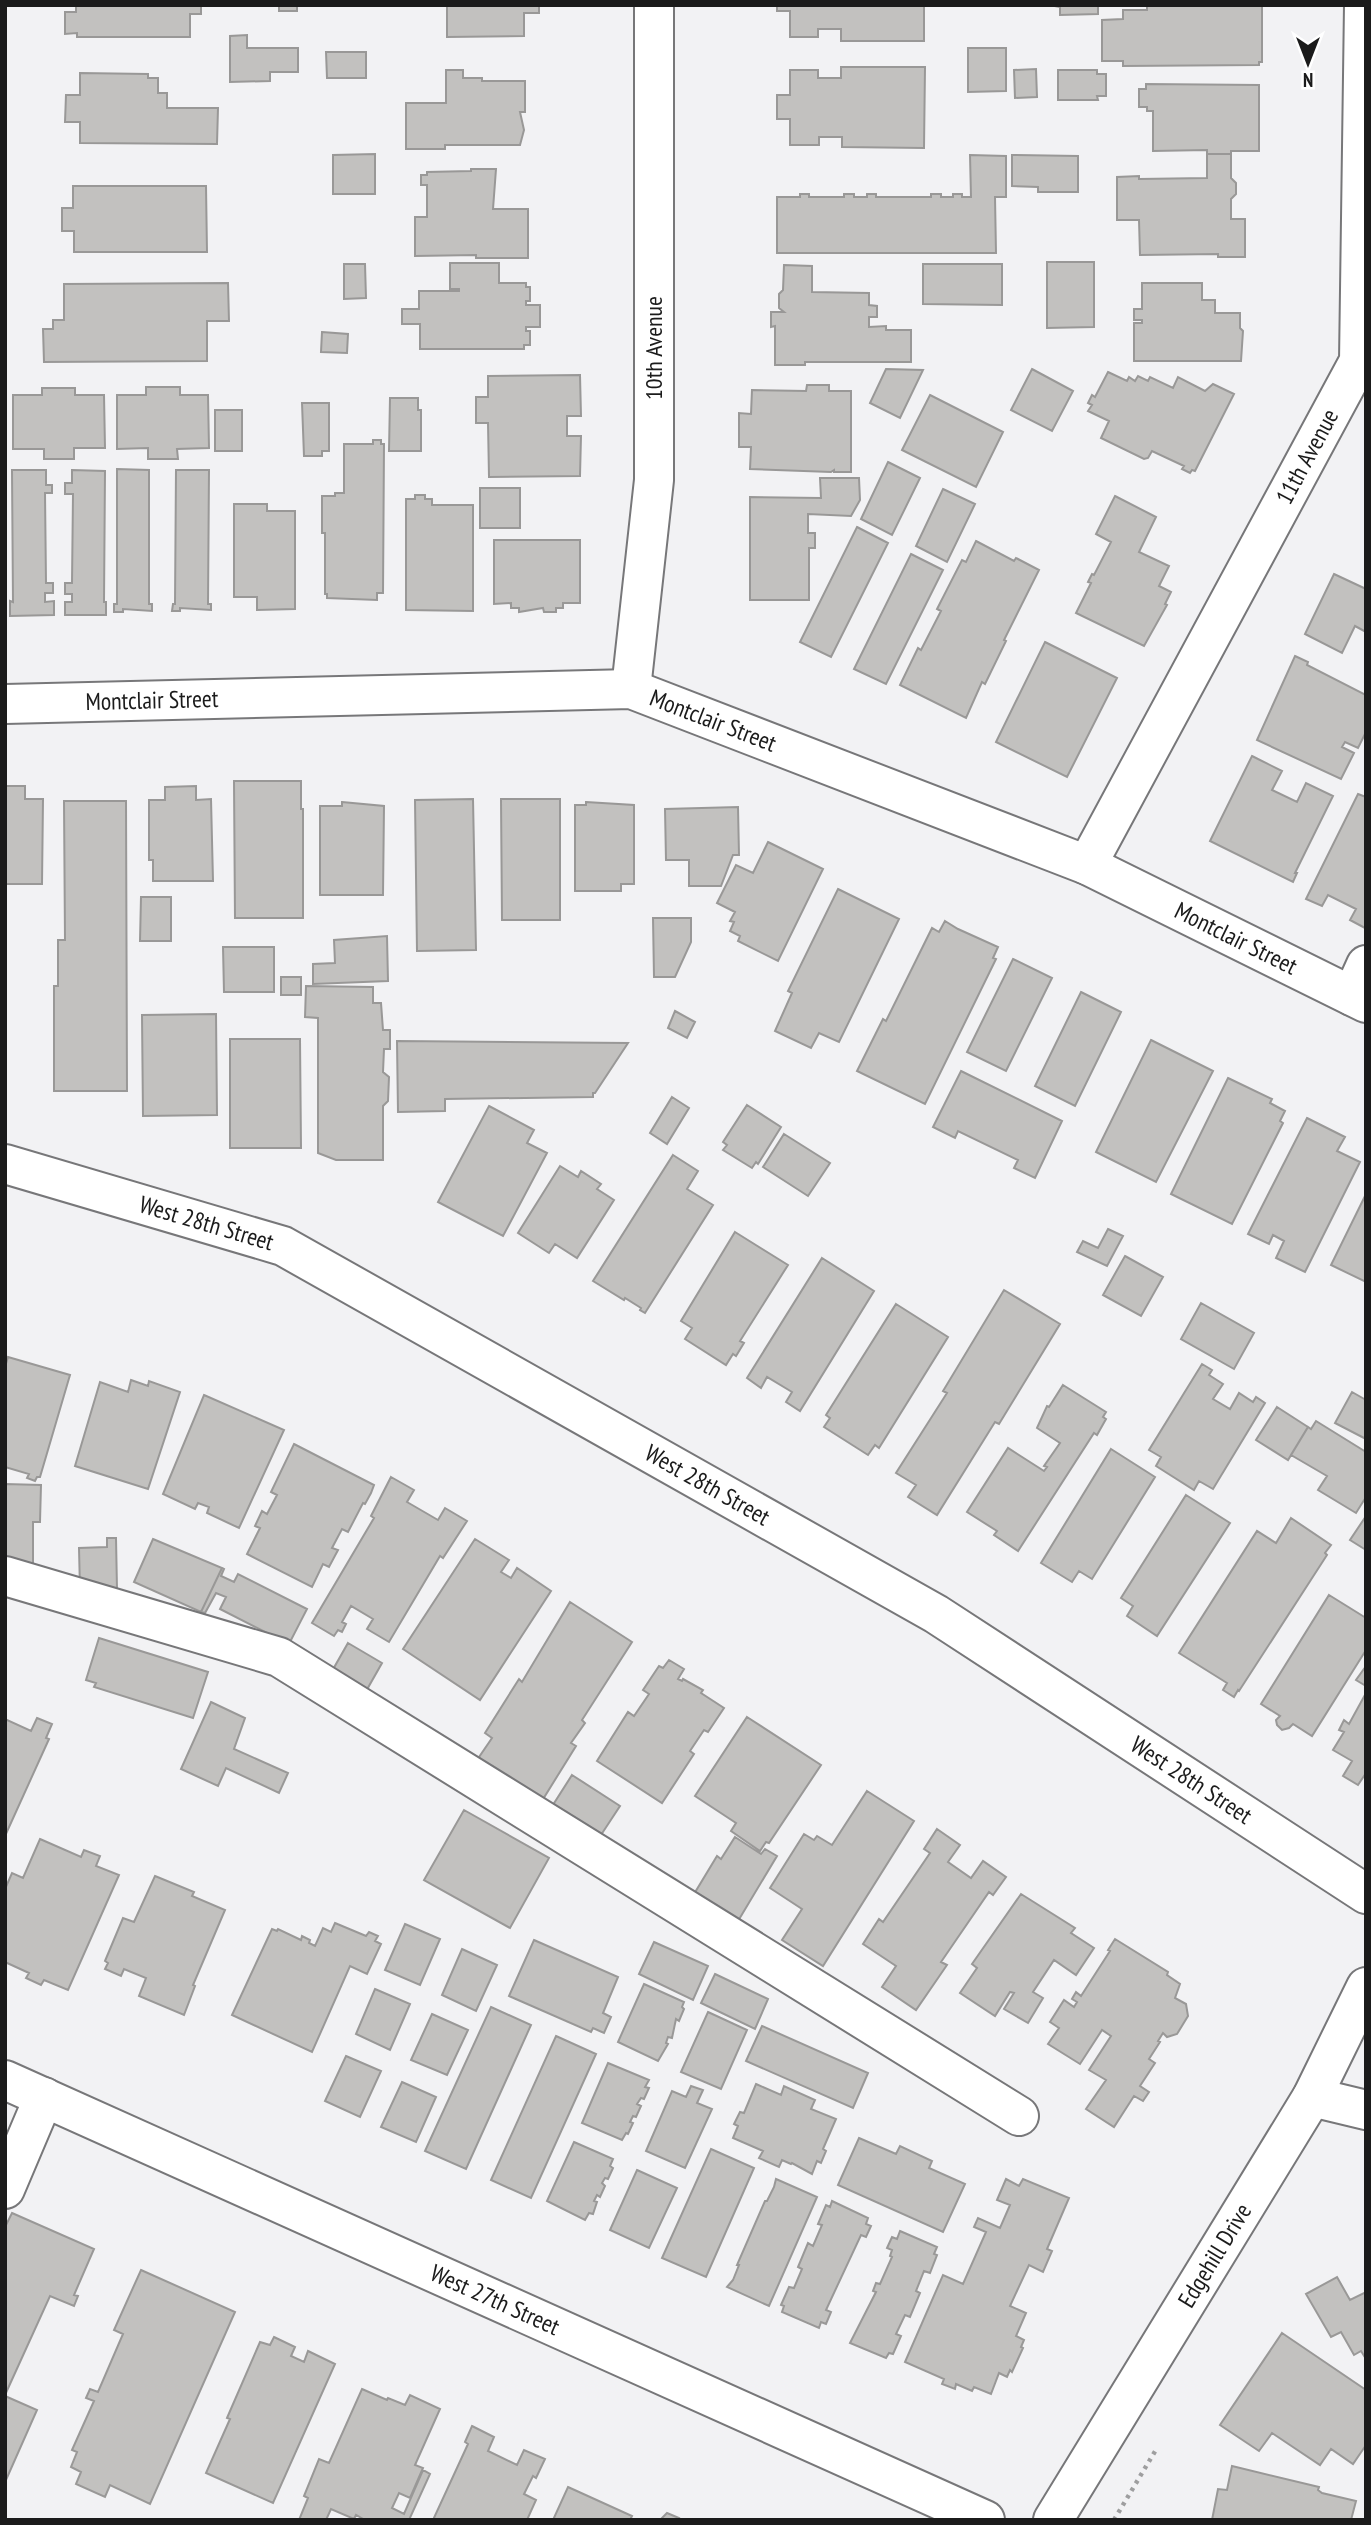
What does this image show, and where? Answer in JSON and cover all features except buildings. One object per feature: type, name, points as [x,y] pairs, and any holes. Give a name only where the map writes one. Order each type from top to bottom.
[{"type":"street","name":"10th Avenue","points":[[631,689],[654,480],[654,5]]},
{"type":"street","name":"11th Avenue","points":[[1087,865],[1359,361],[1364,5]]},
{"type":"street","name":"Montclair Street","points":[[5,704],[631,689],[1087,865],[1361,988]]},
{"type":"street","name":"West 28th Street","points":[[5,1164],[284,1246],[936,1614],[1366,1894]]},
{"type":"street","points":[[5,1576],[279,1657],[1019,2116]]},
{"type":"street","name":"Edgehill Drive","points":[[1053,2520],[1312,2097],[1366,1987]]},
{"type":"street","name":"West 27th Street","points":[[5,2080],[985,2520]]},
{"type":"street","points":[[5,2189],[44,2097]]},
{"type":"street","points":[[1312,2097],[1366,2110]]},
{"type":"path","points":[[1114,2520],[1157,2448]]}]
